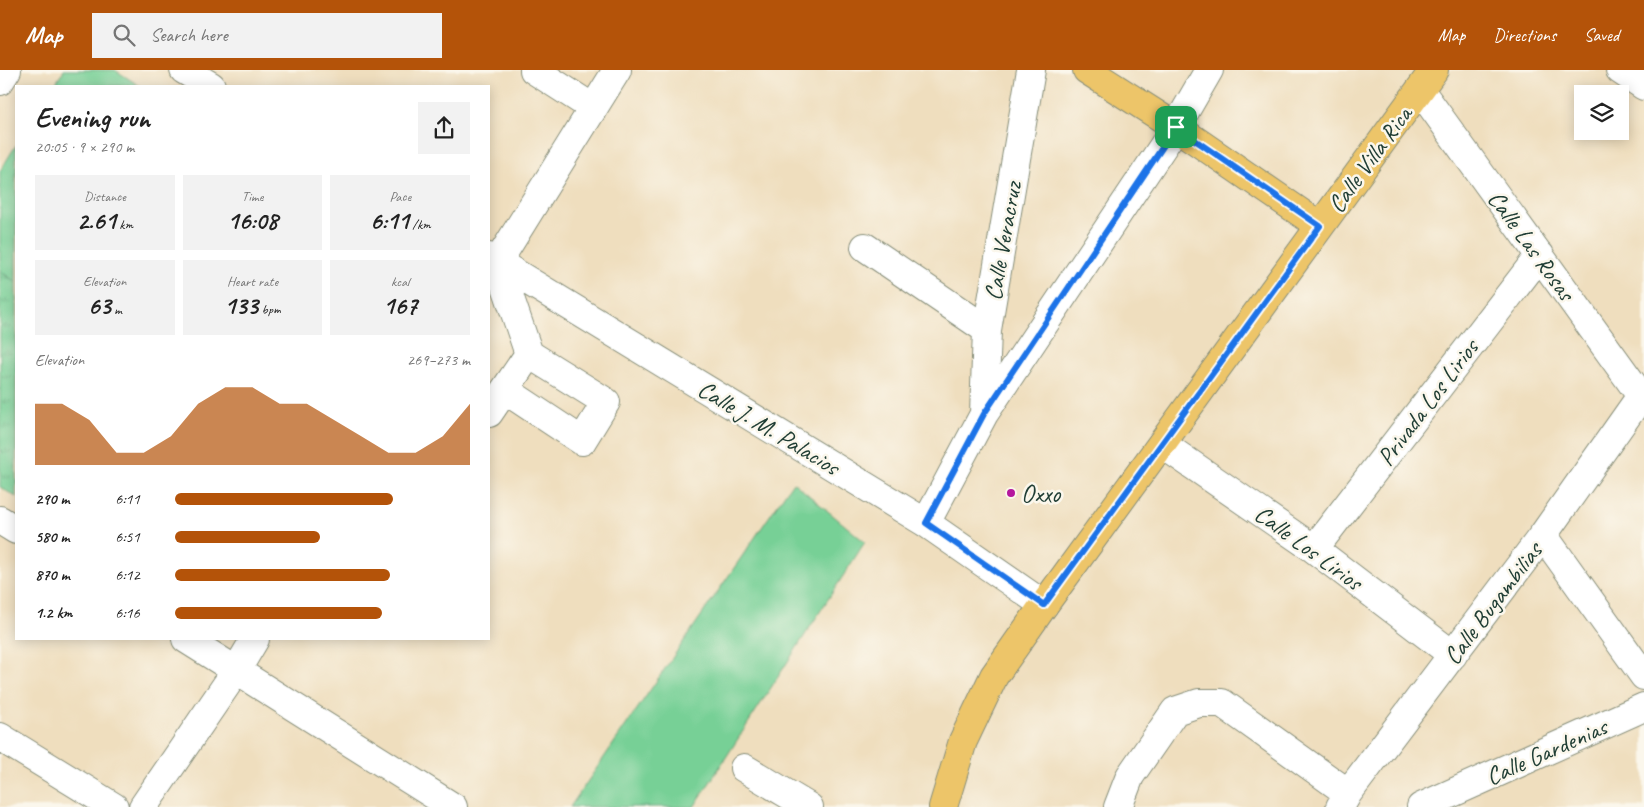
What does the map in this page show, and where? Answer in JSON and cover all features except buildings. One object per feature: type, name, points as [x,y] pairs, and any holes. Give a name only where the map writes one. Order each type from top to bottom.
[{"type":"main road","points":[[1087,70],[1176,127],[1320,226]]},
{"type":"main road","name":"Calle Villa Rica","points":[[943,807],[963,741],[994,676],[1427,80]]},
{"type":"street","points":[[0,82],[8,70]]},
{"type":"street","points":[[184,70],[209,85]]},
{"type":"street","points":[[534,70],[593,108]]},
{"type":"street","points":[[504,390],[582,441],[606,402],[529,354],[492,265],[618,70]]},
{"type":"street","name":"Calle Veracruz","points":[[984,414],[987,330],[1031,70]]},
{"type":"street","points":[[926,523],[984,414],[1176,127],[1209,70]]},
{"type":"street","points":[[1620,70],[1644,86]]},
{"type":"street","name":"Calle Las Rosas","points":[[1427,80],[1540,255],[1643,398]]},
{"type":"street","points":[[865,247],[987,330]]},
{"type":"street","name":"Privada Los Lirios","points":[[1314,549],[1540,255]]},
{"type":"street","name":"Calle J. M. Palacios","points":[[492,265],[926,523],[1044,605]]},
{"type":"street","points":[[490,411],[529,354]]},
{"type":"street","name":"Calle Bugambilias","points":[[1344,800],[1543,535],[1643,398]]},
{"type":"street","name":"Calle Los Lirios","points":[[1162,444],[1314,549],[1453,654]]},
{"type":"street","points":[[0,520],[15,529]]},
{"type":"street","points":[[1543,535],[1644,676]]},
{"type":"street","points":[[188,640],[453,807]]},
{"type":"street","points":[[143,807],[236,671],[254,640]]},
{"type":"street","points":[[1118,807],[1130,776],[1175,711],[1198,703],[1222,703],[1344,800]]},
{"type":"street","name":"Calle Gardenias","points":[[1421,807],[1644,706]]},
{"type":"street","points":[[0,737],[114,807]]},
{"type":"street","points":[[744,768],[809,807]]},
{"type":"green space","points":[[64,70],[115,70],[138,85],[55,85]]},
{"type":"green space","points":[[15,147],[15,281],[0,271],[0,171]]},
{"type":"green space","points":[[0,271],[15,281],[15,496],[0,487]]},
{"type":"green space","points":[[793,482],[865,542],[694,807],[570,807]]},
{"type":"place","name":"Oxxo","points":[[1011,493]]},
{"type":"route","points":[[1176,127],[1320,226],[1044,605],[926,523],[984,414],[1176,127]]}]
